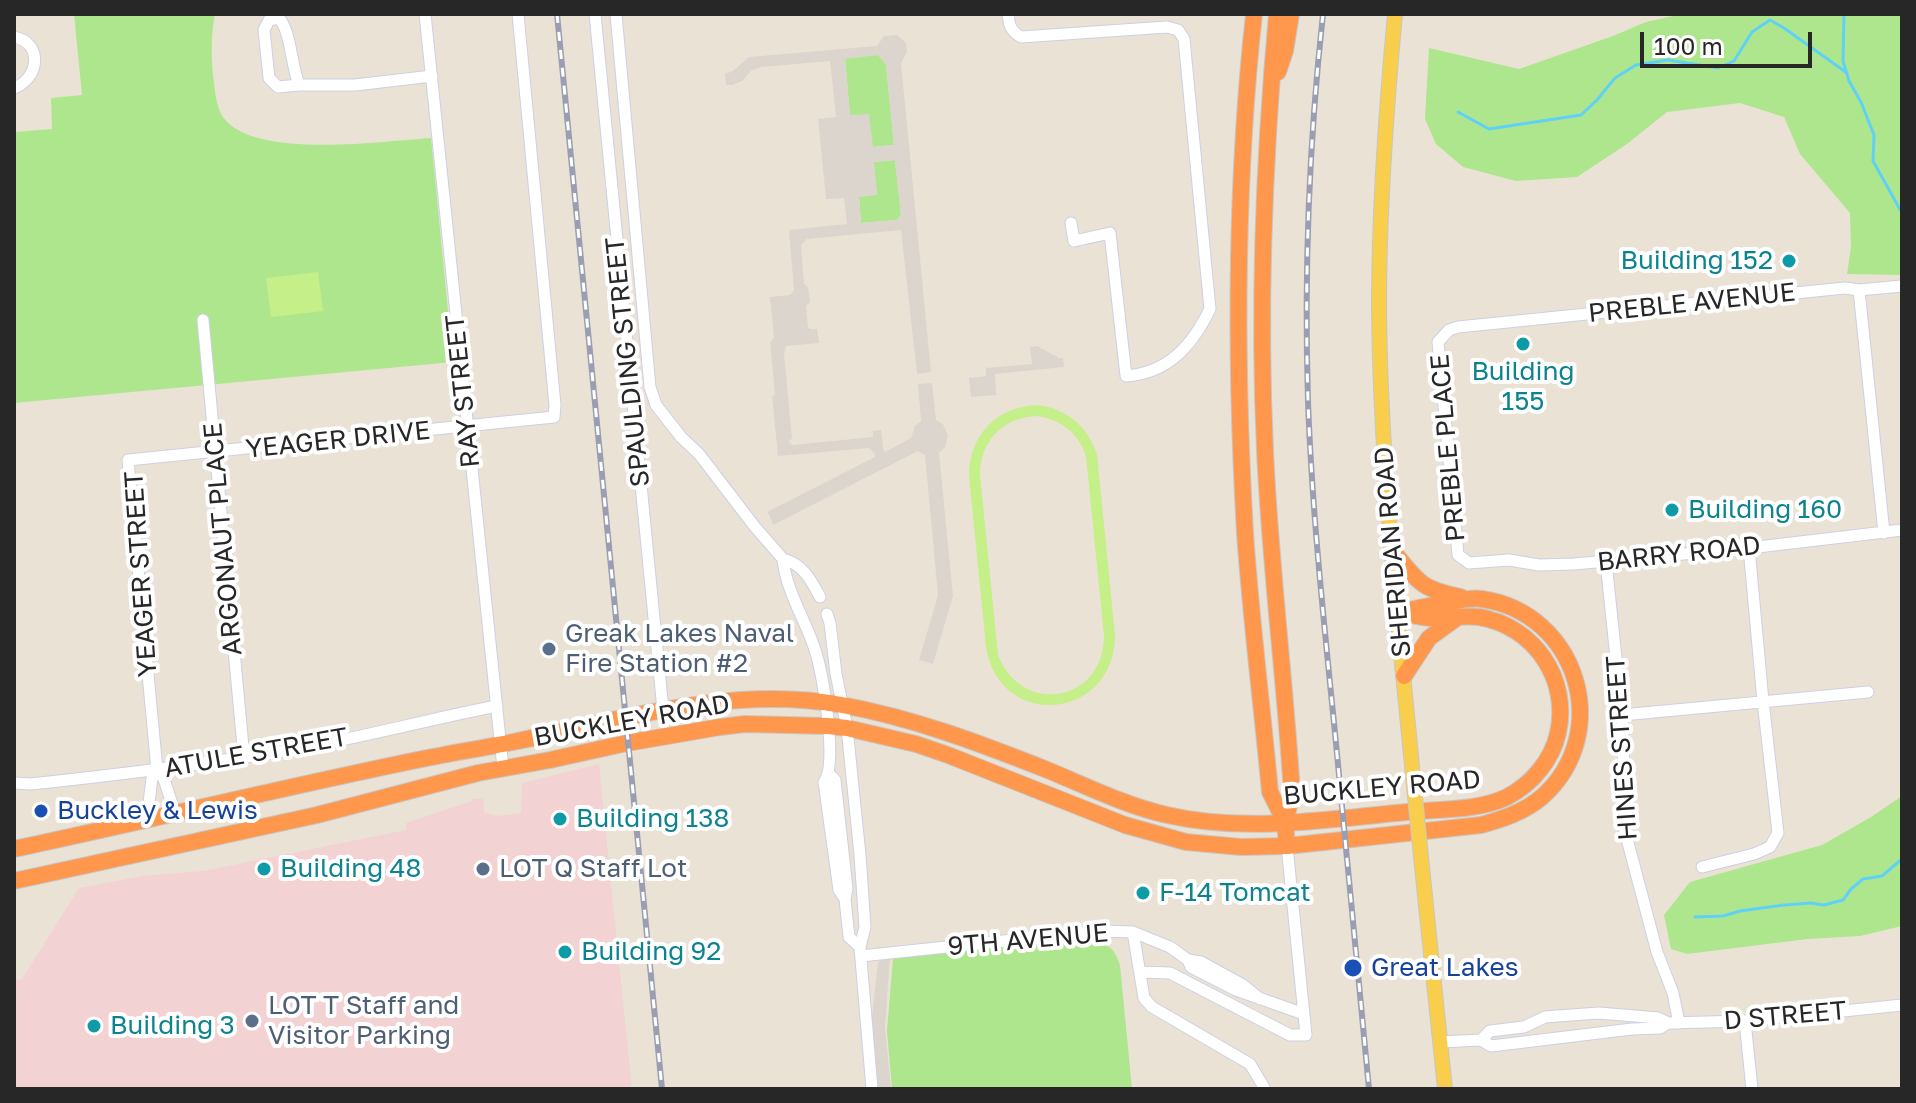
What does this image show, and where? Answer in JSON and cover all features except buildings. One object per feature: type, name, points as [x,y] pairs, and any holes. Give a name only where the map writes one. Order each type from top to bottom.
[{"type":"highway","points":[[1243,14],[1246,107]]},
{"type":"highway","points":[[1254,14],[1238,273],[1239,408],[1246,537],[1270,792],[1285,822]]},
{"type":"highway","points":[[1277,14],[1263,249],[1262,351],[1268,510],[1292,794],[1285,822],[1287,846]]},
{"type":"highway","points":[[1270,92],[1285,51],[1291,14]]},
{"type":"highway","points":[[1392,550],[1423,586],[1467,598]]},
{"type":"highway","name":"BUCKLEY ROAD","points":[[14,881],[317,815],[478,773],[627,743],[745,724],[847,728],[930,748],[1155,835],[1206,844],[1287,846],[1481,825],[1519,813],[1541,798],[1559,777],[1572,752],[1580,714],[1577,683],[1568,660],[1554,639],[1529,617],[1500,603],[1467,598],[1398,613]]},
{"type":"highway","name":"BUCKLEY ROAD","points":[[14,849],[423,759],[663,710],[733,700],[824,702],[904,718],[1168,815],[1229,823],[1285,822],[1491,803],[1528,783],[1550,754],[1559,729],[1560,699],[1552,673],[1538,650],[1511,628],[1488,619],[1460,616],[1431,618],[1398,613]]},
{"type":"highway","points":[[1404,676],[1429,638],[1460,616]]},
{"type":"highway","points":[[14,837],[31,845]]},
{"type":"main road","name":"SHERIDAN ROAD","points":[[1395,14],[1386,110],[1379,304],[1383,433],[1413,776],[1445,1089]]},
{"type":"street","name":"RAY STREET","points":[[425,14],[503,768]]},
{"type":"street","name":"YEAGER DRIVE","points":[[215,452],[554,417],[518,14]]},
{"type":"street","name":"SPAULDING STREET","points":[[595,14],[663,710]]},
{"type":"street","points":[[616,14],[650,387],[656,405],[783,559],[790,587],[816,653],[828,726],[830,775],[824,782],[839,890],[845,899],[849,937],[860,952]]},
{"type":"street","points":[[1008,14],[1013,32],[1021,37],[1167,27],[1178,30],[1184,39],[1210,309],[1204,322],[1176,358],[1161,368],[1126,376],[1110,233],[1074,241],[1071,223]]},
{"type":"street","points":[[299,85],[293,70],[286,26],[279,18],[269,20],[264,30],[269,78],[278,87],[355,85],[432,76]]},
{"type":"street","points":[[14,37],[23,38],[32,48],[35,62],[30,78],[14,88]]},
{"type":"street","name":"PREBLE AVENUE","points":[[1482,325],[1845,288],[1859,290],[1902,286]]},
{"type":"street","points":[[1859,290],[1884,533]]},
{"type":"street","name":"ARGONAUT PLACE","points":[[203,320],[244,757]]},
{"type":"street","name":"PREBLE PLACE","points":[[1458,555],[1438,342],[1449,330],[1482,325]]},
{"type":"street","name":"YEAGER STREET","points":[[157,770],[128,460],[215,452]]},
{"type":"street","name":"BARRY ROAD","points":[[1458,555],[1469,563],[1509,560],[1539,565],[1606,562],[1902,530]]},
{"type":"street","points":[[1702,867],[1770,847],[1778,833],[1749,548]]},
{"type":"street","points":[[783,559],[792,561],[808,575],[820,597]]},
{"type":"street","name":"HINES STREET","points":[[1606,562],[1622,715],[1622,820],[1657,952],[1673,993],[1673,1023]]},
{"type":"street","points":[[827,614],[847,728],[860,855],[865,927],[860,952],[872,1089]]},
{"type":"street","points":[[1622,715],[1868,692]]},
{"type":"street","name":"ATULE STREET","points":[[14,783],[31,784],[157,770],[244,757],[312,746],[497,706]]},
{"type":"street","points":[[147,819],[152,778],[157,770],[164,779],[175,813]]},
{"type":"street","points":[[1141,972],[1170,973],[1290,1035],[1306,1035],[1287,846]]},
{"type":"street","name":"9TH AVENUE","points":[[860,952],[1098,931],[1133,932],[1170,947],[1188,960],[1201,962],[1243,985],[1260,999],[1304,1014]]},
{"type":"street","points":[[1133,932],[1144,998],[1152,1007],[1250,1064],[1265,1089]]},
{"type":"street","name":"D STREET","points":[[1440,1042],[1481,1040],[1491,1046],[1660,1028],[1673,1023],[1745,1021],[1902,1005]]},
{"type":"street","name":"D STREET","points":[[1481,1040],[1490,1031],[1524,1027],[1545,1017],[1599,1013],[1658,1018],[1673,1023]]},
{"type":"street","points":[[1745,1021],[1752,1089]]},
{"type":"shaded area","points":[[897,35],[906,43],[907,52],[901,63],[931,372],[917,374],[901,230],[807,239],[801,245],[804,284],[808,287],[810,302],[806,306],[808,327],[817,329],[819,343],[786,346],[784,354],[792,439],[789,440],[793,445],[873,437],[873,431],[881,430],[885,452],[911,438],[915,426],[921,421],[918,384],[932,383],[936,420],[943,424],[948,436],[945,447],[939,453],[953,596],[933,664],[919,660],[938,595],[925,455],[918,451],[773,525],[767,512],[875,457],[875,454],[869,448],[778,456],[772,396],[775,395],[770,342],[774,338],[770,297],[790,295],[794,290],[789,230],[847,224],[844,198],[826,199],[818,119],[836,117],[830,61],[761,67],[732,85],[726,85],[725,74],[749,57],[877,46],[884,36]],"holes":[[[878,55],[886,64],[894,145],[873,147],[869,114],[850,115],[845,59]],[[895,160],[901,215],[897,220],[861,223],[859,197],[877,195],[874,162]]]},
{"type":"shaded area","points":[[1037,346],[1063,358],[1064,367],[995,374],[996,395],[971,397],[969,378],[986,376],[986,368],[1032,364],[1030,347]]},
{"type":"shaded area","points":[[599,764],[632,1089],[14,1089],[14,980],[22,979],[79,888],[143,876],[203,871],[406,830],[406,823],[472,799],[483,798],[484,812],[497,816],[521,813],[522,783]]},
{"type":"shaded area","points":[[890,957],[885,1028],[891,1089],[877,1089],[871,1027],[878,962]]},
{"type":"green space","points":[[74,14],[215,14],[212,60],[218,107],[223,117],[239,130],[261,139],[320,145],[431,138],[453,362],[14,403],[14,132],[52,129],[51,98],[82,95]]},
{"type":"green space","points":[[1682,14],[1902,14],[1902,275],[1847,274],[1851,247],[1850,213],[1800,154],[1784,117],[1740,103],[1667,112],[1627,144],[1577,177],[1516,181],[1463,167],[1436,144],[1425,119],[1429,48],[1519,69],[1646,22]]},
{"type":"green space","points":[[878,55],[886,64],[894,145],[872,147],[850,116],[845,58]]},
{"type":"green space","points":[[895,160],[901,215],[897,220],[861,223],[859,197],[877,194],[873,162]]},
{"type":"green space","points":[[318,272],[323,311],[271,317],[266,278]]},
{"type":"green space","points":[[1023,407],[1048,407],[1075,420],[1088,435],[1097,454],[1115,635],[1110,664],[1097,685],[1078,699],[1055,705],[1033,703],[1012,693],[995,674],[986,647],[970,461],[980,436],[988,426],[998,417]],"holes":[[[1025,417],[1046,418],[1074,434],[1086,456],[1104,636],[1100,658],[1091,676],[1077,687],[1060,694],[1042,694],[1025,687],[1009,675],[998,655],[980,475],[984,452],[1004,426]]]},
{"type":"green space","points":[[1902,796],[1902,926],[1860,936],[1687,954],[1671,949],[1664,915],[1690,882],[1822,845]]},
{"type":"green space","points":[[1079,940],[1080,945],[1110,947],[1120,965],[1132,1089],[892,1089],[887,1031],[893,958]]},
{"type":"waterway","points":[[1844,14],[1843,61],[1874,135],[1873,161],[1902,213]]},
{"type":"waterway","points":[[1458,112],[1489,129],[1581,115],[1615,78],[1636,65],[1668,60],[1718,68],[1734,61],[1752,32],[1770,20],[1847,73]]},
{"type":"waterway","points":[[1695,917],[1723,916],[1784,905],[1824,905],[1843,900],[1863,879],[1882,876],[1902,859]]},
{"type":"railway","points":[[557,14],[662,1089]]},
{"type":"railway","points":[[1323,14],[1309,207],[1308,401],[1319,567],[1369,1089]]},
{"type":"place","name":"Building 152","points":[[1789,261]]},
{"type":"place","name":"Building 155","points":[[1523,344]]},
{"type":"place","name":"Building 160","points":[[1672,510]]},
{"type":"place","name":"Greak Lakes Naval Fire Station #2","points":[[549,649]]},
{"type":"place","name":"Buckley & Lewis","points":[[41,811]]},
{"type":"place","name":"Building 138","points":[[560,819]]},
{"type":"place","name":"Building 48","points":[[264,869]]},
{"type":"place","name":"LOT Q Staff Lot","points":[[483,869]]},
{"type":"place","name":"F-14 Tomcat","points":[[1143,893]]},
{"type":"place","name":"Building 92","points":[[565,952]]},
{"type":"place","name":"Great Lakes","points":[[1353,968]]},
{"type":"place","name":"LOT T Staff and Visitor Parking","points":[[252,1021]]},
{"type":"place","name":"Building 3","points":[[94,1026]]}]
